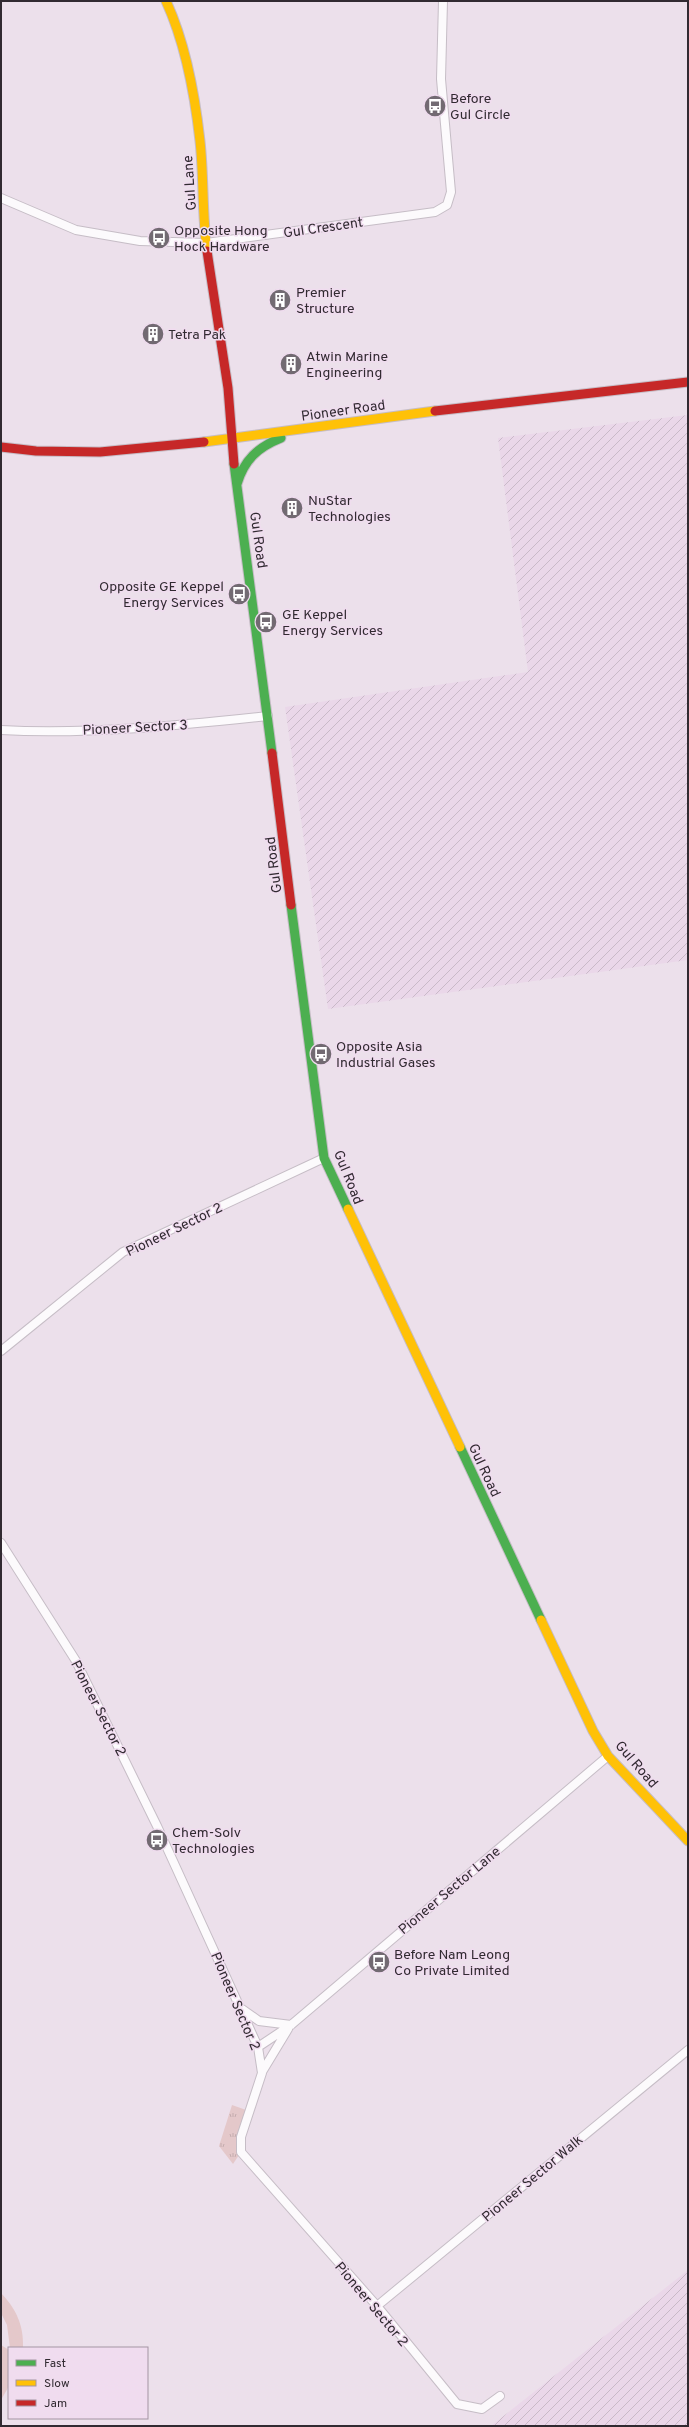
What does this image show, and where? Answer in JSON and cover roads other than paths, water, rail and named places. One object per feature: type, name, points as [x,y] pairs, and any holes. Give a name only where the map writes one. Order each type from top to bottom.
[{"type":"street","name":"Gul Lane","points":[[166,1],[176,22],[195,104],[200,141],[206,243],[227,382],[231,439]]},
{"type":"street","name":"Gul Crescent","points":[[1,198],[86,232],[128,240],[206,243],[435,212],[447,204],[451,192],[441,79],[443,1]]},
{"type":"street","name":"Pioneer Road","points":[[1,446],[36,451],[100,452],[231,439],[298,431],[412,414],[688,382]]},
{"type":"street","points":[[237,484],[244,464],[258,448],[298,431]]},
{"type":"street","name":"Gul Road","points":[[231,439],[324,1158],[586,1716],[608,1756],[688,1841]]},
{"type":"street","name":"Pioneer Sector 3","points":[[1,730],[39,732],[189,724],[268,716]]},
{"type":"street","name":"Pioneer Sector 2","points":[[1,1352],[123,1252],[324,1158]]},
{"type":"street","name":"Pioneer Sector 2","points":[[1,1543],[76,1661],[157,1826],[258,2047],[262,2073],[241,2136],[241,2152],[377,2306],[401,2338],[459,2405],[482,2409],[500,2396]]},
{"type":"street","name":"Pioneer Sector Lane","points":[[258,2047],[291,2025],[608,1756]]},
{"type":"street","points":[[240,2007],[259,2020],[291,2025]]},
{"type":"street","name":"Pioneer Sector Lane","points":[[262,2073],[268,2060],[291,2025]]},
{"type":"street","name":"Pioneer Sector Walk","points":[[377,2306],[688,2050]]},
{"type":"place","name":"Before Gul Circle","points":[[435,106]]},
{"type":"place","name":"Opposite Hong Hock Hardware","points":[[159,238]]},
{"type":"place","name":"Premier Structure","points":[[280,300]]},
{"type":"place","name":"Tetra Pak","points":[[153,334]]},
{"type":"place","name":"Atwin Marine Engineering","points":[[291,364]]},
{"type":"place","name":"NuStar Technologies","points":[[292,508]]},
{"type":"place","name":"Opposite GE Keppel Energy Services","points":[[239,594]]},
{"type":"place","name":"GE Keppel Energy Services","points":[[266,622]]},
{"type":"place","name":"Opposite Asia Industrial Gases","points":[[321,1054]]},
{"type":"place","name":"Chem-Solv Technologies","points":[[157,1840]]},
{"type":"place","name":"Before Nam Leong Co Private Limited","points":[[379,1962]]}]
